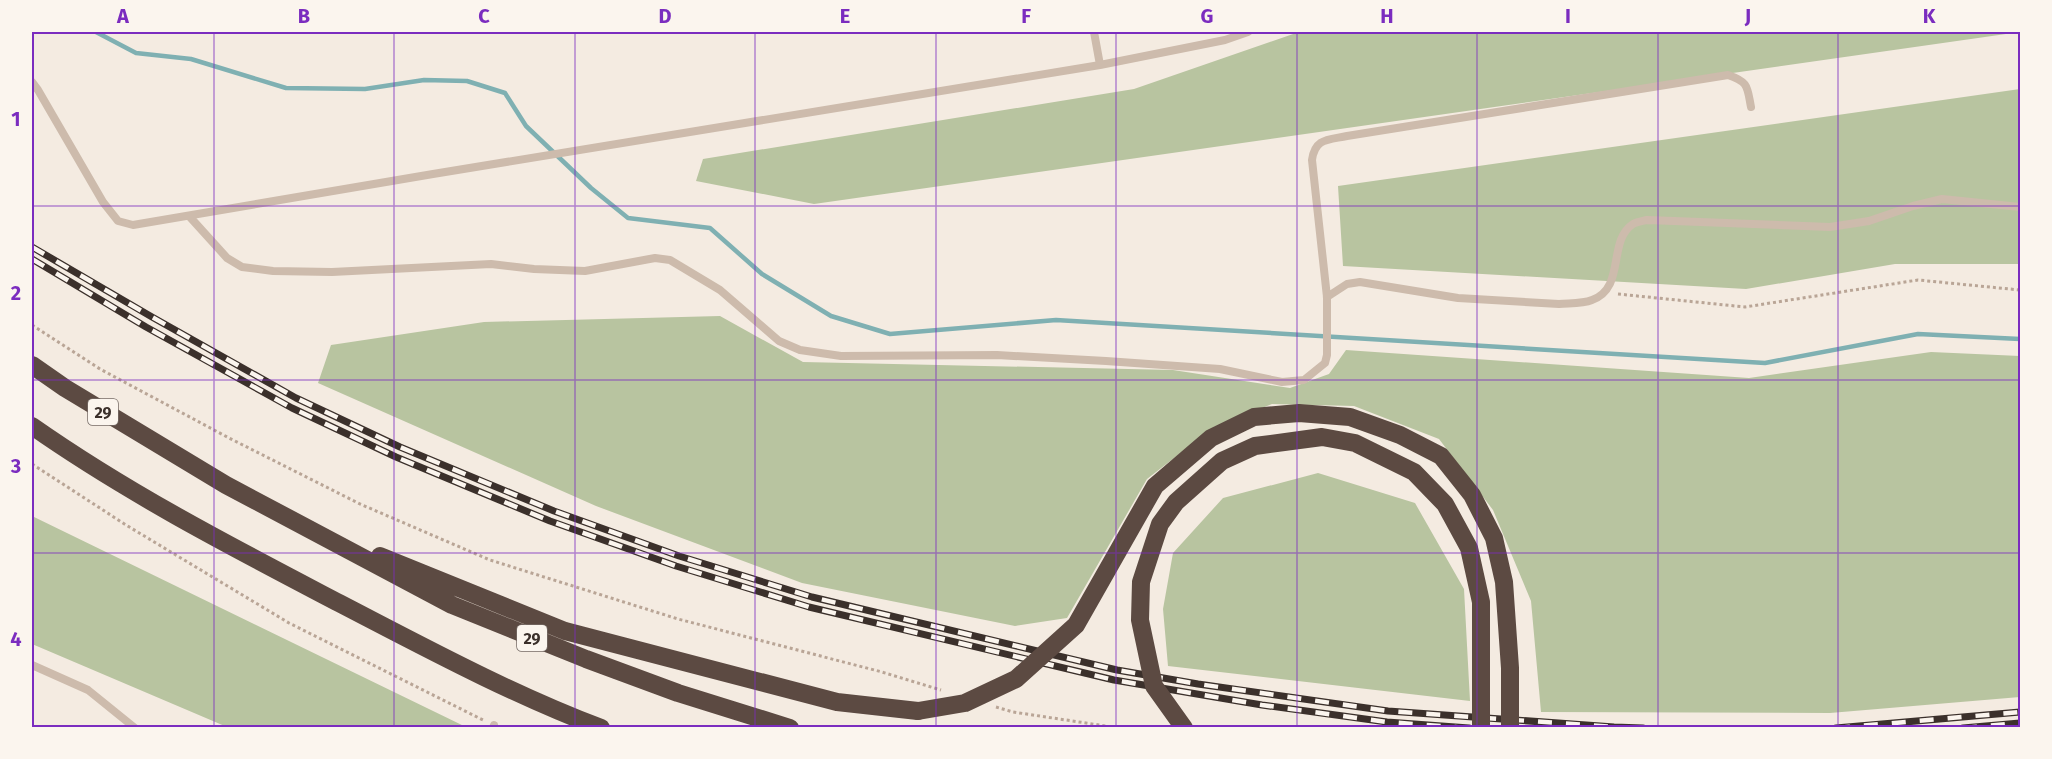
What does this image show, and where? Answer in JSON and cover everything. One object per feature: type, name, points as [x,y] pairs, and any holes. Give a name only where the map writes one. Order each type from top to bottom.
[{"type":"highway","name":"29","points":[[32,365],[65,388],[176,456],[286,519],[452,605],[678,693],[790,728]]},
{"type":"highway","points":[[286,519],[565,631],[837,702],[918,711],[965,703],[1016,679],[1076,626],[1155,486],[1211,438],[1254,417],[1299,413],[1350,417],[1400,435],[1441,456],[1472,495],[1494,538],[1504,582],[1509,657],[1510,728]]},
{"type":"highway","points":[[32,426],[120,483],[203,532],[438,654],[570,716],[601,728]]},
{"type":"highway","points":[[1184,728],[1154,686],[1140,620],[1141,582],[1160,524],[1176,502],[1222,460],[1255,446],[1322,437],[1355,443],[1414,472],[1446,504],[1469,548],[1481,602],[1481,728]]},
{"type":"lane","points":[[1094,32],[1100,65]]},
{"type":"lane","points":[[32,82],[103,202],[118,220],[133,225],[1100,65],[1225,40],[1248,32]]},
{"type":"lane","points":[[189,216],[227,258],[242,267],[273,271],[332,273],[491,264],[585,271],[655,258],[670,260],[720,290],[779,341],[800,350],[841,356],[997,355],[1095,360],[1220,369],[1282,382],[1304,380],[1325,363],[1327,355],[1327,297],[1313,179],[1314,150],[1319,143],[1359,134],[1728,75],[1741,79],[1747,85],[1751,107]]},
{"type":"lane","points":[[1327,297],[1347,284],[1360,282],[1458,298],[1559,304],[1593,300],[1605,292],[1612,281],[1624,234],[1633,225],[1647,220],[1830,227],[1869,221],[1942,199],[2020,207]]},
{"type":"lane","points":[[32,665],[88,690],[135,728]]},
{"type":"path","points":[[1605,292],[1745,308],[1918,280],[2020,290]]},
{"type":"path","points":[[32,325],[100,369],[229,438],[360,504],[490,560],[678,619],[882,672],[948,692]]},
{"type":"path","points":[[32,464],[126,525],[290,623],[493,726]]},
{"type":"path","points":[[991,705],[1013,712],[1119,728]]},
{"type":"green space","points":[[1299,32],[1557,32],[1557,34],[1575,32],[2020,32],[814,204],[696,181],[703,159],[1134,89]]},
{"type":"green space","points":[[2020,89],[2020,264],[1895,264],[1746,289],[1343,266],[1338,186]]},
{"type":"green space","points":[[720,316],[803,362],[1173,370],[1290,388],[1329,374],[1346,350],[1749,378],[1931,352],[2020,356],[2020,697],[1830,713],[1541,712],[1531,601],[1493,510],[1439,439],[1354,406],[1272,404],[1214,427],[1147,479],[1067,618],[1015,626],[802,583],[596,506],[318,383],[331,345],[484,322]]},
{"type":"green space","points":[[1318,473],[1415,503],[1464,589],[1470,701],[1168,666],[1163,609],[1173,553],[1223,498]]},
{"type":"green space","points":[[32,516],[466,727],[227,727],[32,644]]},
{"type":"waterway","points":[[96,32],[136,53],[191,59],[286,88],[365,89],[424,80],[467,81],[505,93],[526,126],[591,188],[628,218],[710,228],[762,274],[831,316],[890,334],[1056,320],[1765,363],[1918,334],[2020,339]]},
{"type":"railway","points":[[32,247],[296,398],[400,447],[554,511],[679,556],[812,597],[1117,670],[1198,684],[1388,711],[1643,728]]},
{"type":"railway","points":[[32,259],[146,327],[292,408],[396,457],[550,521],[676,566],[809,607],[1114,680],[1262,705],[1387,722],[1469,728]]},
{"type":"railway","points":[[1836,728],[2020,712]]},
{"type":"railway","points":[[1963,728],[2020,723]]}]
